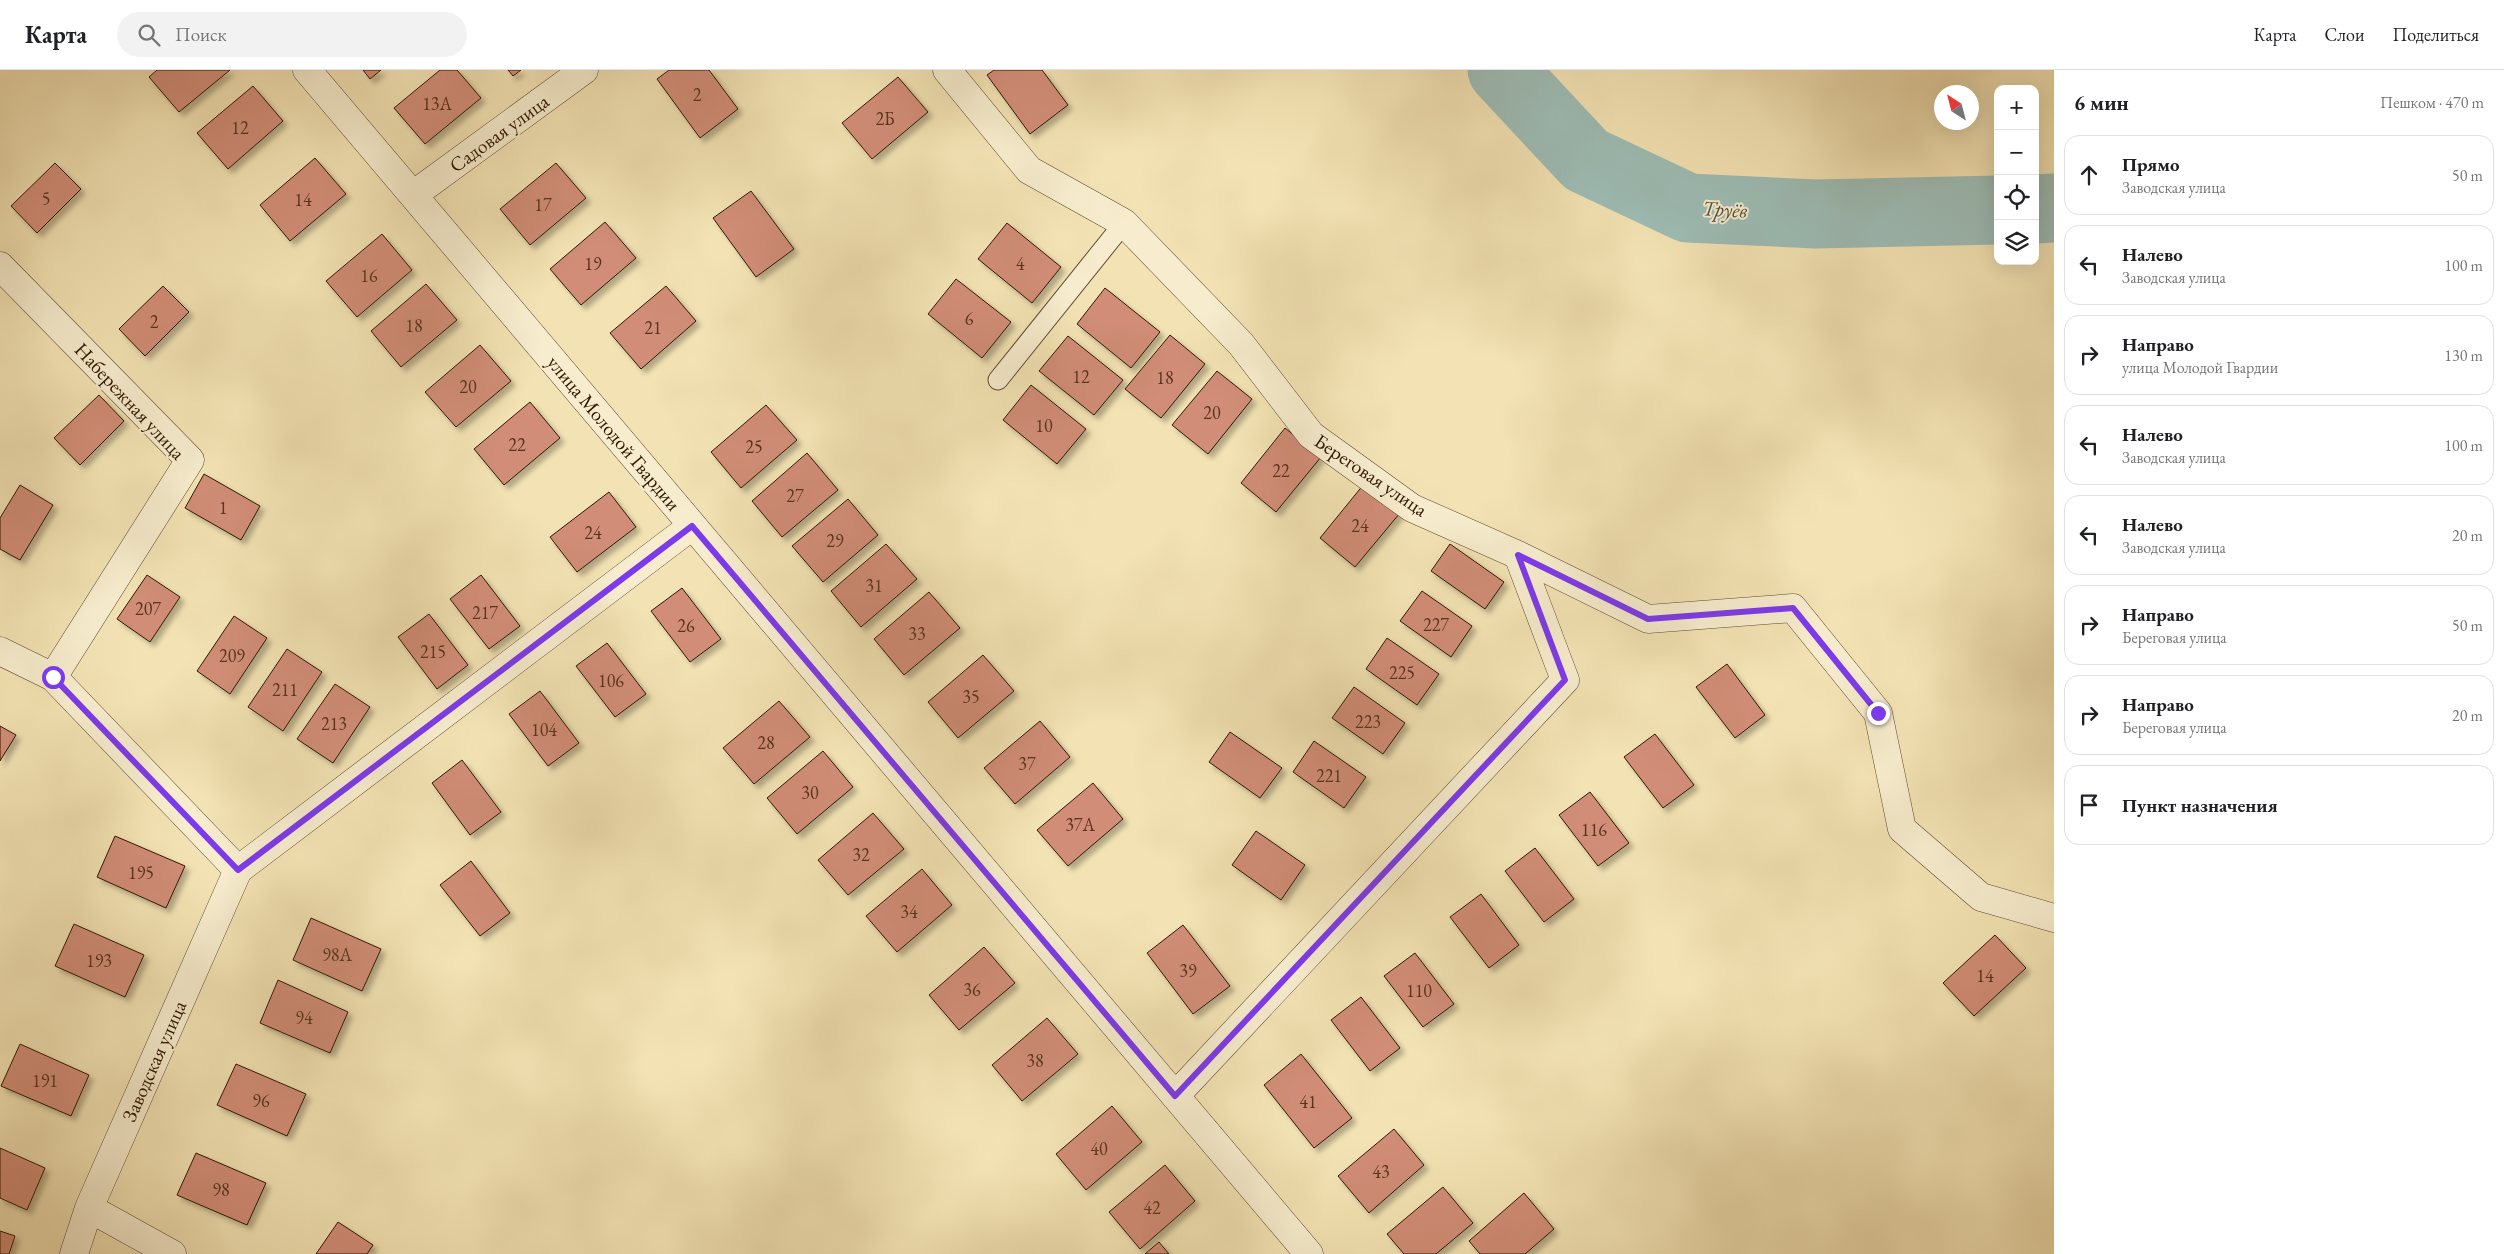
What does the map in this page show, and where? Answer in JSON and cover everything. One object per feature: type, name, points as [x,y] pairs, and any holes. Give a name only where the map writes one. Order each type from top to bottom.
[{"type":"street","name":"улица Молодой Гвардии","points":[[307,70],[1309,1254]]},
{"type":"street","name":"Садовая улица","points":[[413,195],[584,70]]},
{"type":"street","name":"Береговая улица","points":[[947,70],[1029,170],[1124,223],[1242,344],[1311,436],[1412,508],[1518,555],[1648,619],[1793,608],[1878,713],[1902,829],[1981,897],[2054,918]]},
{"type":"street","name":"Набережная улица","points":[[0,266],[190,460],[53,677]]},
{"type":"street","name":"Заводская улица","points":[[74,1254],[89,1208],[238,870],[692,526]]},
{"type":"street","points":[[1175,1096],[1565,680],[1518,555]]},
{"type":"street","points":[[0,651],[53,677],[238,870]]},
{"type":"street","points":[[89,1208],[172,1254]]},
{"type":"lane","points":[[998,380],[1124,223]]},
{"type":"building","points":[[157,70],[230,70],[179,112],[149,77]]},
{"type":"building","points":[[363,70],[381,70],[370,79]]},
{"type":"building","points":[[440,70],[457,70],[481,98],[425,144],[394,108]]},
{"type":"building","points":[[508,70],[521,70],[513,76]]},
{"type":"building","points":[[669,70],[709,70],[738,109],[700,138],[657,79]]},
{"type":"building","points":[[994,70],[1042,70],[1068,105],[1030,134],[987,75]]},
{"type":"building","points":[[898,77],[928,112],[872,159],[842,123]]},
{"type":"building","points":[[253,86],[283,121],[228,169],[197,133]]},
{"type":"building","points":[[315,158],[346,194],[290,241],[260,205]]},
{"type":"building","points":[[55,163],[81,189],[37,233],[11,206]]},
{"type":"building","points":[[556,163],[586,198],[530,245],[500,209]]},
{"type":"building","points":[[751,191],[794,249],[756,277],[713,218]]},
{"type":"building","points":[[605,222],[636,258],[581,305],[550,269]]},
{"type":"building","points":[[1007,223],[1061,267],[1032,303],[978,259]]},
{"type":"building","points":[[382,234],[412,270],[357,317],[326,281]]},
{"type":"building","points":[[956,279],[1011,322],[982,358],[928,314]]},
{"type":"building","points":[[426,284],[457,320],[401,367],[371,331]]},
{"type":"building","points":[[163,286],[189,312],[145,356],[119,329]]},
{"type":"building","points":[[666,286],[696,321],[641,369],[610,333]]},
{"type":"building","points":[[1105,288],[1160,332],[1131,368],[1077,324]]},
{"type":"building","points":[[1170,335],[1205,364],[1161,418],[1125,389]]},
{"type":"building","points":[[1068,336],[1123,380],[1094,415],[1039,371]]},
{"type":"building","points":[[480,345],[511,381],[456,427],[425,392]]},
{"type":"building","points":[[1217,371],[1252,399],[1208,454],[1172,425]]},
{"type":"building","points":[[1031,385],[1086,429],[1057,464],[1003,420]]},
{"type":"building","points":[[99,395],[124,421],[80,465],[54,438]]},
{"type":"building","points":[[530,402],[560,438],[504,485],[474,449]]},
{"type":"building","points":[[766,405],[797,440],[741,488],[711,452]]},
{"type":"building","points":[[1285,428],[1321,457],[1276,512],[1241,483]]},
{"type":"building","points":[[807,453],[838,490],[782,537],[752,501]]},
{"type":"building","points":[[204,474],[260,506],[241,540],[185,508]]},
{"type":"building","points":[[1364,484],[1400,513],[1355,567],[1320,538]]},
{"type":"building","points":[[20,485],[53,505],[20,560],[0,549],[0,518]]},
{"type":"building","points":[[609,492],[636,527],[577,572],[550,537]]},
{"type":"building","points":[[848,499],[878,535],[823,582],[792,546]]},
{"type":"building","points":[[886,544],[917,579],[861,627],[831,591]]},
{"type":"building","points":[[1450,544],[1504,582],[1485,609],[1431,571]]},
{"type":"building","points":[[147,575],[180,597],[150,642],[117,619]]},
{"type":"building","points":[[481,575],[520,626],[489,649],[450,599]]},
{"type":"building","points":[[682,588],[721,639],[690,662],[651,611]]},
{"type":"building","points":[[1422,591],[1472,626],[1451,657],[1400,621]]},
{"type":"building","points":[[929,592],[960,628],[904,675],[874,639]]},
{"type":"building","points":[[429,614],[468,665],[437,689],[398,637]]},
{"type":"building","points":[[234,616],[267,638],[230,694],[197,671]]},
{"type":"building","points":[[1387,638],[1439,674],[1417,705],[1366,669]]},
{"type":"building","points":[[607,643],[646,694],[615,717],[576,666]]},
{"type":"building","points":[[287,649],[322,672],[283,731],[248,707]]},
{"type":"building","points":[[983,655],[1014,691],[958,738],[928,702]]},
{"type":"building","points":[[1727,664],[1765,715],[1735,738],[1696,687]]},
{"type":"building","points":[[335,684],[370,707],[333,763],[297,739]]},
{"type":"building","points":[[1354,687],[1405,723],[1383,754],[1332,718]]},
{"type":"building","points":[[540,691],[579,743],[548,766],[509,714]]},
{"type":"building","points":[[779,701],[810,737],[754,784],[723,748]]},
{"type":"building","points":[[1040,721],[1070,757],[1015,804],[984,768]]},
{"type":"building","points":[[0,726],[16,735],[0,761]]},
{"type":"building","points":[[1230,732],[1282,768],[1260,798],[1209,762]]},
{"type":"building","points":[[1655,734],[1694,785],[1663,808],[1624,757]]},
{"type":"building","points":[[1314,741],[1366,777],[1344,808],[1293,772]]},
{"type":"building","points":[[823,751],[853,787],[797,834],[767,798]]},
{"type":"building","points":[[462,760],[501,812],[470,835],[432,783]]},
{"type":"building","points":[[1093,783],[1123,819],[1068,866],[1037,830]]},
{"type":"building","points":[[1590,792],[1629,843],[1598,866],[1559,815]]},
{"type":"building","points":[[873,813],[904,849],[848,895],[818,860]]},
{"type":"building","points":[[1256,831],[1305,865],[1281,900],[1232,865]]},
{"type":"building","points":[[115,836],[185,866],[166,908],[97,877]]},
{"type":"building","points":[[1535,848],[1574,899],[1544,922],[1505,871]]},
{"type":"building","points":[[471,861],[510,913],[480,936],[440,885]]},
{"type":"building","points":[[922,869],[952,905],[897,952],[866,916]]},
{"type":"building","points":[[1481,894],[1519,945],[1489,968],[1450,917]]},
{"type":"building","points":[[311,918],[381,949],[362,991],[293,960]]},
{"type":"building","points":[[74,924],[144,955],[125,997],[55,966]]},
{"type":"building","points":[[1183,925],[1230,986],[1193,1014],[1147,953]]},
{"type":"building","points":[[1995,935],[2026,968],[1974,1016],[1943,983]]},
{"type":"building","points":[[984,947],[1015,983],[959,1030],[929,995]]},
{"type":"building","points":[[1415,953],[1454,1004],[1423,1027],[1384,976]]},
{"type":"building","points":[[278,980],[348,1012],[330,1053],[260,1023]]},
{"type":"building","points":[[1361,997],[1400,1048],[1370,1071],[1331,1020]]},
{"type":"building","points":[[1047,1018],[1078,1054],[1022,1101],[992,1065]]},
{"type":"building","points":[[20,1044],[89,1075],[71,1116],[1,1086]]},
{"type":"building","points":[[1301,1054],[1352,1118],[1314,1148],[1264,1085]]},
{"type":"building","points":[[236,1064],[306,1094],[287,1136],[217,1105]]},
{"type":"building","points":[[1112,1106],[1142,1142],[1086,1190],[1056,1154]]},
{"type":"building","points":[[1394,1129],[1424,1165],[1369,1213],[1338,1176]]},
{"type":"building","points":[[0,1148],[45,1168],[27,1210],[0,1198]]},
{"type":"building","points":[[196,1153],[266,1183],[247,1225],[177,1195]]},
{"type":"building","points":[[1165,1165],[1195,1201],[1140,1249],[1109,1212]]},
{"type":"building","points":[[1443,1187],[1473,1223],[1436,1254],[1404,1254],[1387,1234]]},
{"type":"building","points":[[1524,1193],[1554,1229],[1525,1254],[1480,1254],[1469,1241]]},
{"type":"building","points":[[338,1222],[373,1245],[367,1254],[316,1254]]},
{"type":"building","points":[[0,1231],[15,1236],[9,1254],[0,1254]]},
{"type":"building","points":[[1159,1242],[1169,1254],[1145,1254]]},
{"type":"waterway","name":"Труёв","points":[[1502,70],[1586,160],[1688,208],[1816,214],[1994,210]]},
{"type":"waterway","name":"Труёв","points":[[2039,209],[2054,208]]},
{"type":"route","points":[[53,677],[238,870],[692,526],[1175,1096],[1565,680],[1518,555],[1648,619],[1684,618],[1793,608],[1878,713]]}]
